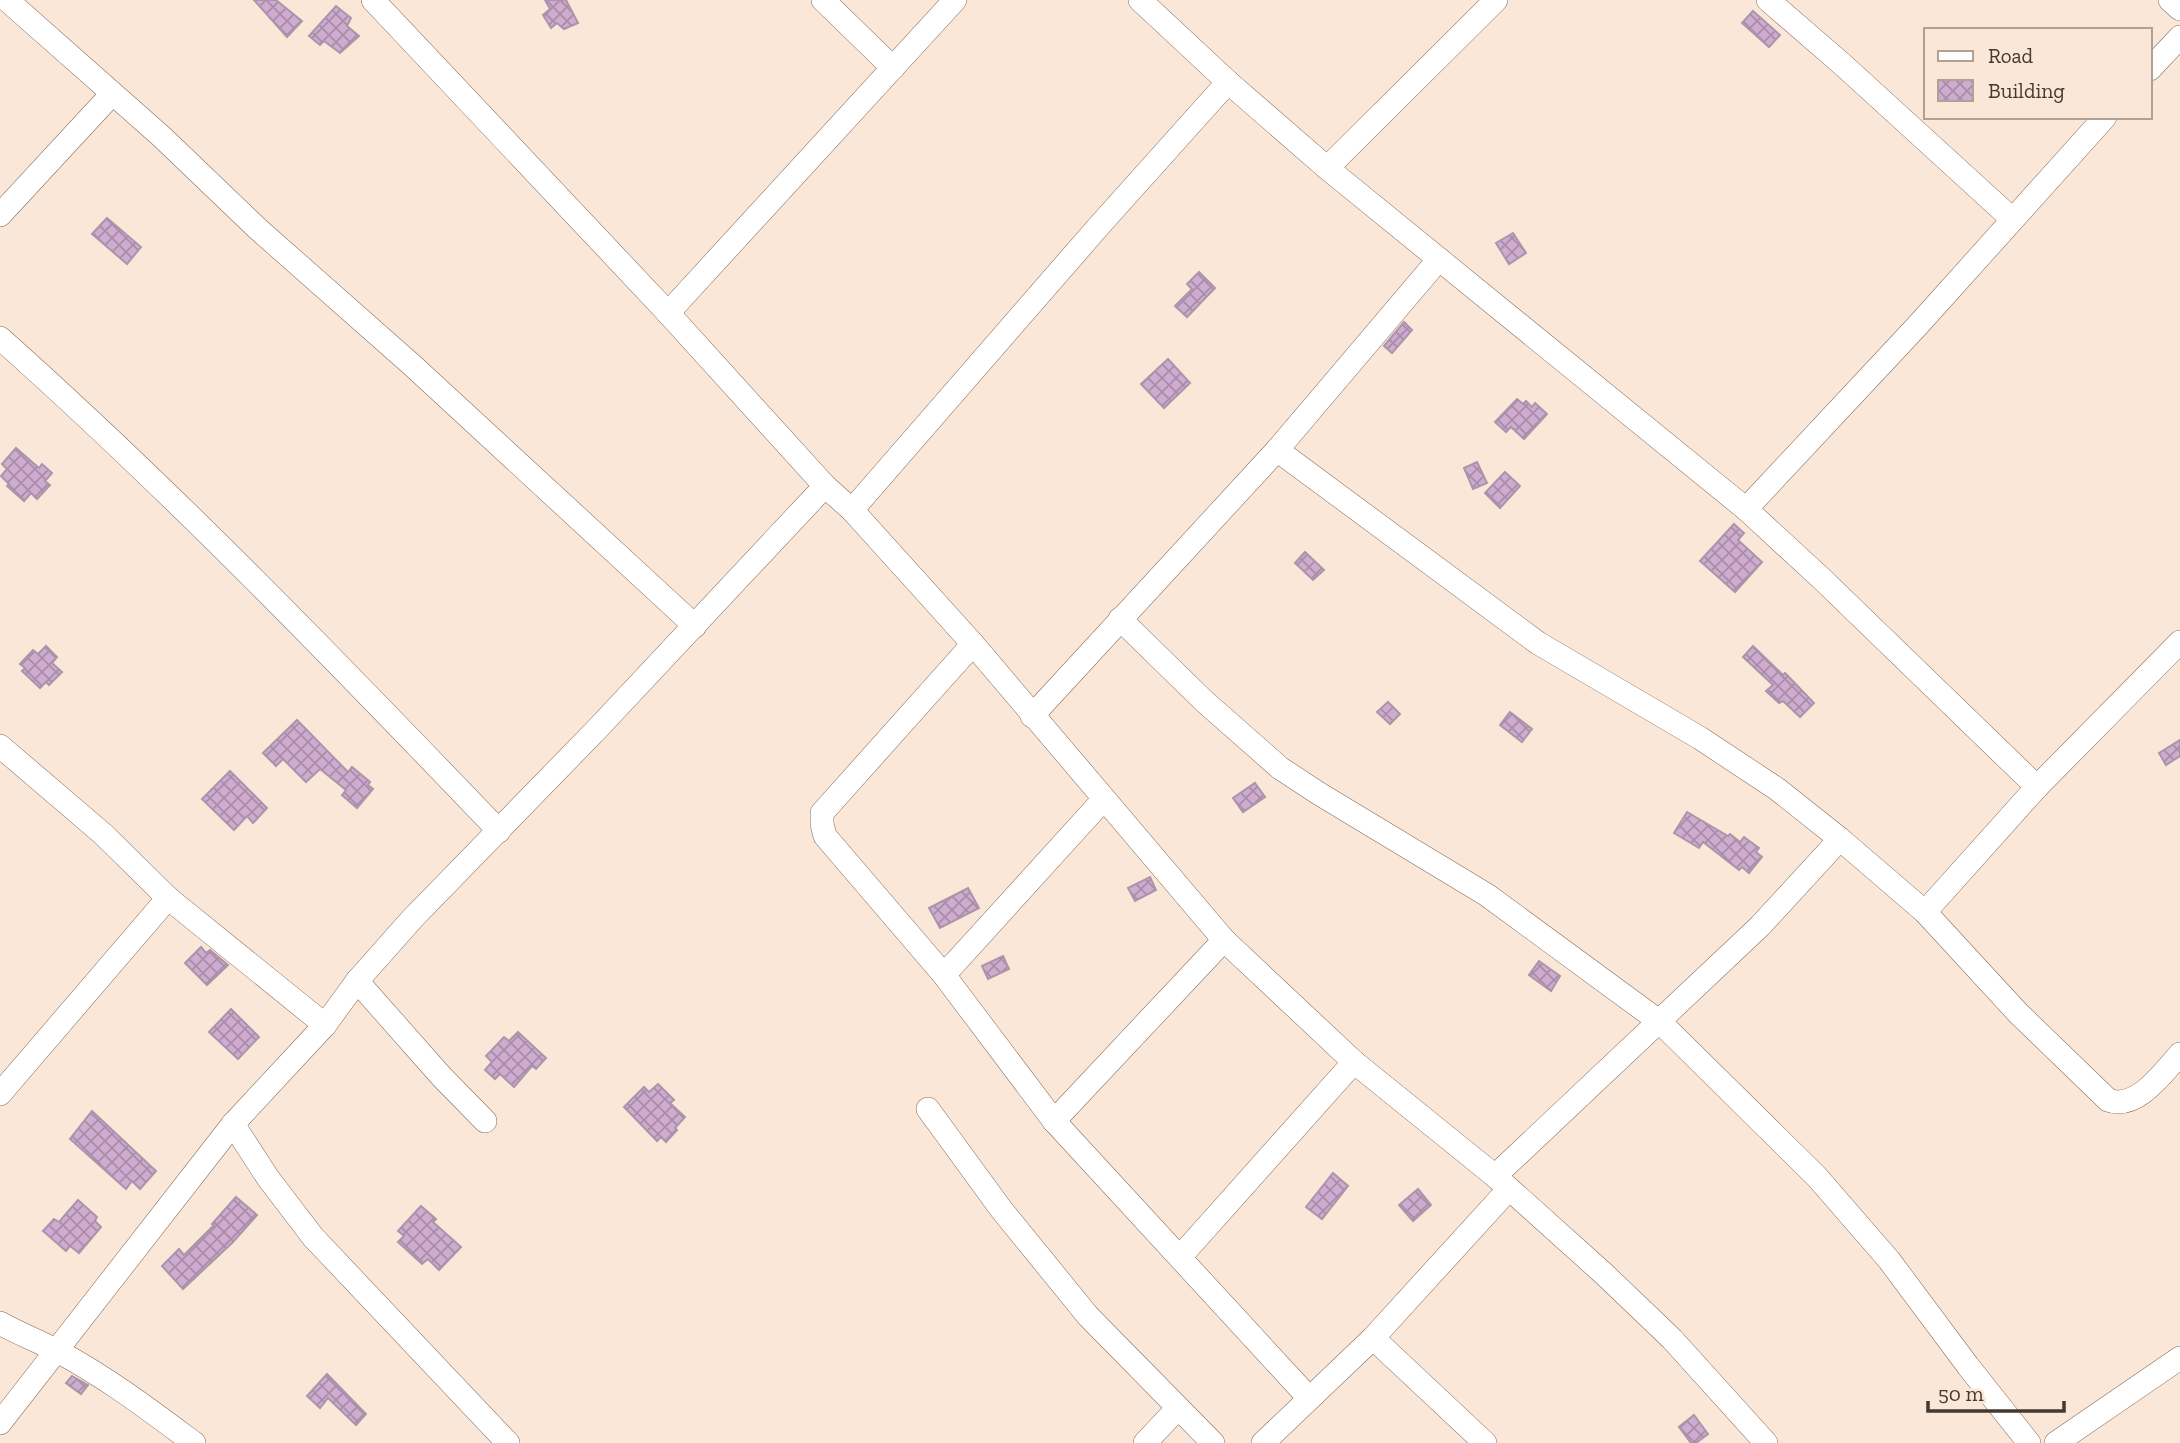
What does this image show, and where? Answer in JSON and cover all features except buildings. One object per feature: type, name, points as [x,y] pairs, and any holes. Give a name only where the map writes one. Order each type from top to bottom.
[{"type":"street","points":[[8,0],[162,137],[258,229],[411,365],[695,626]]},
{"type":"street","points":[[373,0],[668,313],[824,486],[852,510],[972,645],[1224,940],[1354,1062],[1501,1183],[1603,1273],[1672,1339],[1766,1443]]},
{"type":"street","points":[[822,0],[893,68]]},
{"type":"street","points":[[668,313],[954,0]]},
{"type":"street","points":[[1140,0],[1228,82],[1327,168],[1746,509],[2038,788]]},
{"type":"street","points":[[1327,168],[1496,0]]},
{"type":"street","points":[[1768,0],[2012,219]]},
{"type":"street","points":[[2170,0],[2180,9]]},
{"type":"street","points":[[2152,67],[2180,37]]},
{"type":"street","points":[[852,510],[1088,238],[1228,82]]},
{"type":"street","points":[[0,215],[113,94]]},
{"type":"street","points":[[1746,509],[1919,324],[2103,119]]},
{"type":"street","points":[[1032,716],[1277,450],[1439,259]]},
{"type":"street","points":[[0,338],[156,481],[300,624],[499,831]]},
{"type":"street","points":[[1277,450],[1538,643],[1700,738],[1777,789],[1925,912],[2018,1013],[2108,1100],[2120,1103],[2132,1099],[2145,1090],[2180,1054]]},
{"type":"street","points":[[0,1423],[233,1124],[326,1025],[357,981],[412,919],[695,626],[824,486]]},
{"type":"street","points":[[1120,619],[1204,701],[1280,768],[1487,895],[1660,1022],[1826,1188],[1889,1260],[2029,1443]]},
{"type":"street","points":[[1925,912],[2038,788],[2180,642]]},
{"type":"street","points":[[972,645],[822,813],[825,836],[944,975],[1054,1121],[1309,1398]]},
{"type":"street","points":[[4,757],[103,834],[168,898],[326,1025]]},
{"type":"street","points":[[944,975],[1103,800]]},
{"type":"street","points":[[1263,1443],[1373,1338],[1501,1183],[1660,1022],[1760,926],[1840,839]]},
{"type":"street","points":[[0,1094],[168,898]]},
{"type":"street","points":[[1054,1121],[1224,940]]},
{"type":"street","points":[[357,981],[441,1076],[485,1121]]},
{"type":"street","points":[[1180,1257],[1354,1062]]},
{"type":"street","points":[[929,1110],[1040,1259],[1088,1316],[1213,1443]]},
{"type":"street","points":[[233,1124],[268,1178],[313,1237],[508,1443]]},
{"type":"street","points":[[0,1323],[27,1339],[57,1351],[113,1385],[194,1443]]},
{"type":"street","points":[[1373,1338],[1485,1443]]},
{"type":"street","points":[[2056,1443],[2180,1358]]},
{"type":"street","points":[[1145,1443],[1177,1409]]}]
